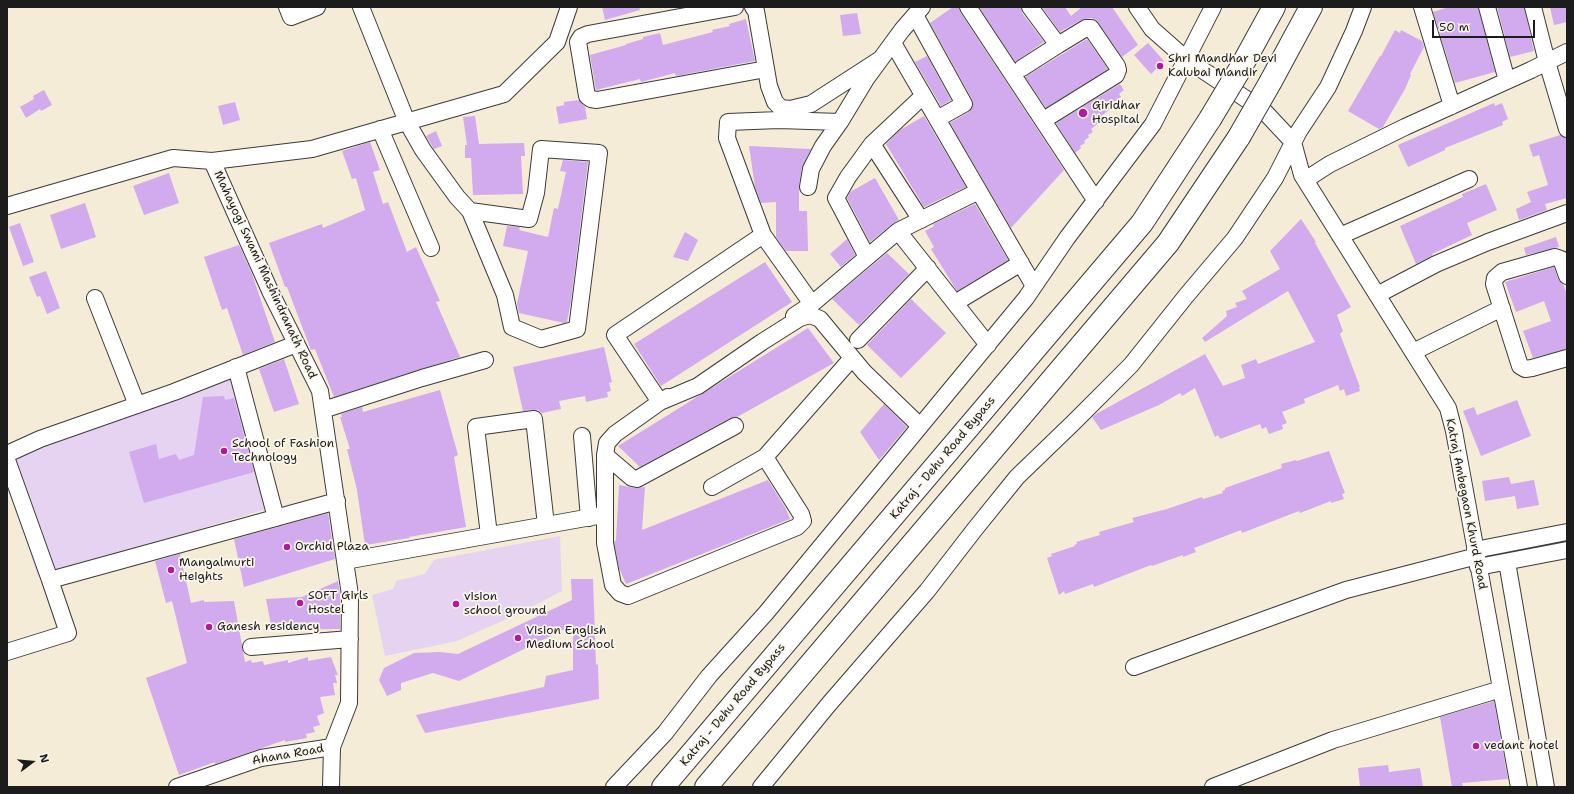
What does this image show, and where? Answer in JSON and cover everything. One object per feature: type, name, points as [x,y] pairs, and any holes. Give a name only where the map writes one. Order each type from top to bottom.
[{"type":"highway","name":"Katraj - Dehu Road Bypass","points":[[663,787],[1142,223],[1210,119],[1240,69],[1274,7]]},
{"type":"highway","points":[[706,787],[1168,243],[1239,137],[1311,7]]},
{"type":"street","points":[[286,7],[291,17],[317,7]]},
{"type":"street","points":[[361,7],[407,122],[423,150],[457,197],[470,211],[505,296],[512,328],[541,339],[577,329],[599,153],[541,149],[536,193],[529,219],[470,211]]},
{"type":"street","name":"Mahayogi Swami Mashindranath Road","points":[[331,787],[332,747],[349,703],[350,595],[320,391],[271,293],[212,161],[312,149],[504,94],[557,42],[569,7]]},
{"type":"street","points":[[735,7],[588,34],[581,37],[578,42],[587,96],[591,99],[597,100],[766,69]]},
{"type":"street","points":[[753,7],[756,11],[769,86],[775,102],[781,108],[790,109],[811,104],[879,60]]},
{"type":"street","points":[[968,7],[1096,201]]},
{"type":"street","points":[[1030,7],[1058,45]]},
{"type":"street","points":[[1137,7],[1152,30],[1186,59],[1264,111],[1293,142]]},
{"type":"street","points":[[614,787],[665,733],[709,676],[766,613],[857,501],[988,345],[1034,286],[1067,238],[1153,124],[1213,7]]},
{"type":"street","points":[[761,787],[829,704],[927,591],[1017,477],[1131,364],[1235,238],[1275,178],[1293,142],[1328,87],[1354,31],[1362,7]]},
{"type":"street","points":[[1422,7],[1452,106]]},
{"type":"street","points":[[1487,7],[1507,81]]},
{"type":"street","points":[[1533,7],[1547,62],[1567,129]]},
{"type":"street","points":[[808,187],[811,169],[823,146],[879,60],[918,11],[964,104],[937,119]]},
{"type":"street","points":[[1022,68],[1086,28],[1090,28],[1117,66],[1118,70],[1116,75],[1050,116]]},
{"type":"street","points":[[893,43],[1034,286]]},
{"type":"street","points":[[1305,180],[1330,164],[1405,127],[1567,52]]},
{"type":"street","points":[[868,257],[836,198],[848,176],[872,144],[923,96]]},
{"type":"street","points":[[812,304],[764,235],[727,138],[728,122],[779,120],[840,122]]},
{"type":"street","points":[[380,130],[431,248]]},
{"type":"street","name":"Katraj Ambegaon Khurd Road","points":[[1293,142],[1302,175],[1448,408],[1454,431],[1519,787]]},
{"type":"street","points":[[872,144],[921,220]]},
{"type":"street","points":[[7,206],[173,158],[212,161]]},
{"type":"street","points":[[1340,236],[1469,179]]},
{"type":"street","points":[[765,457],[802,514],[803,521],[797,527],[628,596],[620,593],[613,585],[605,543],[605,455],[607,443],[615,434],[660,402],[812,304],[898,231],[979,191]]},
{"type":"street","points":[[1377,295],[1436,264],[1481,245],[1567,213]]},
{"type":"street","points":[[898,231],[988,345]]},
{"type":"street","points":[[660,402],[615,335],[764,235]]},
{"type":"street","points":[[1567,276],[1561,259],[1555,257],[1502,272],[1495,278],[1494,284],[1520,366],[1526,369],[1532,368],[1567,358]]},
{"type":"street","points":[[955,303],[1021,263]]},
{"type":"street","points":[[858,340],[928,268]]},
{"type":"street","points":[[95,298],[137,405]]},
{"type":"street","points":[[1413,352],[1502,308]]},
{"type":"street","points":[[660,402],[698,386],[800,318],[810,315],[820,319],[864,372],[920,426]]},
{"type":"street","points":[[7,454],[40,439],[137,405],[296,344]]},
{"type":"street","points":[[712,487],[765,457],[852,358]]},
{"type":"street","points":[[323,410],[422,378],[485,360]]},
{"type":"street","points":[[236,367],[276,518]]},
{"type":"street","points":[[489,536],[476,427],[534,419],[546,525]]},
{"type":"street","points":[[605,455],[632,478],[637,479],[735,426]]},
{"type":"street","points":[[346,561],[593,517],[582,436]]},
{"type":"street","points":[[7,460],[68,633],[7,652]]},
{"type":"street","points":[[50,580],[337,500]]},
{"type":"street","points":[[1134,667],[1346,590],[1477,558],[1567,532]]},
{"type":"street","points":[[1477,558],[1507,562],[1567,550]]},
{"type":"street","points":[[1507,562],[1546,787]]},
{"type":"street","points":[[251,647],[350,639]]},
{"type":"street","points":[[1213,787],[1333,740],[1501,689]]},
{"type":"street","name":"Ahana Road","points":[[177,787],[261,758],[332,747]]},
{"type":"shaded area","points":[[242,371],[280,505],[38,577],[7,481],[7,459]]},
{"type":"shaded area","name":"vision school ground","points":[[560,536],[562,591],[520,613],[457,641],[385,656],[372,595],[393,589],[396,581],[425,574],[434,560]]},
{"type":"building","points":[[602,7],[639,7],[640,10],[605,20]]},
{"type":"building","points":[[953,7],[959,7],[960,12],[1064,170],[1011,228],[950,123],[969,112],[973,105],[972,99],[930,23]]},
{"type":"building","points":[[979,7],[1021,7],[1022,13],[1044,42],[1015,62]]},
{"type":"building","points":[[1042,7],[1065,7],[1071,16],[1082,7],[1112,7],[1138,45],[1122,57],[1096,20],[1091,18],[1081,20],[1060,32]]},
{"type":"building","points":[[1449,7],[1478,7],[1495,72],[1455,83],[1433,12]]},
{"type":"building","points":[[1497,7],[1524,7],[1534,51],[1510,57]]},
{"type":"building","points":[[1550,7],[1567,7],[1567,22],[1554,25]]},
{"type":"building","points":[[857,13],[861,34],[843,36],[840,15]]},
{"type":"building","points":[[746,19],[755,61],[676,76],[675,73],[641,82],[640,79],[596,90],[590,55],[626,45],[643,39],[643,37],[660,33],[663,45],[713,32],[712,30],[730,26],[729,24]]},
{"type":"building","points":[[1395,30],[1400,33],[1401,30],[1422,41],[1424,47],[1410,74],[1411,75],[1405,89],[1383,127],[1379,129],[1348,111]]},
{"type":"building","points":[[1087,39],[1108,69],[1046,108],[1025,77]]},
{"type":"building","points":[[1148,43],[1164,61],[1151,74],[1134,55]]},
{"type":"building","points":[[927,56],[951,100],[941,106],[915,62]]},
{"type":"building","points":[[1120,84],[1124,90],[1119,94],[1121,97],[1112,104],[1114,106],[1099,118],[1101,121],[1091,129],[1093,132],[1088,135],[1089,137],[1084,141],[1085,143],[1080,146],[1081,148],[1075,153],[1056,123]]},
{"type":"building","points":[[44,90],[52,105],[41,111],[40,109],[26,118],[20,107],[34,99],[33,96]]},
{"type":"building","points":[[579,100],[585,107],[587,119],[559,124],[556,107],[564,105],[564,102]]},
{"type":"building","points":[[235,102],[240,120],[223,125],[218,106]]},
{"type":"building","points":[[1494,103],[1495,106],[1502,103],[1508,119],[1502,122],[1503,125],[1445,148],[1445,150],[1408,167],[1398,145]]},
{"type":"building","points":[[475,116],[479,144],[524,143],[525,156],[521,156],[523,194],[473,195],[471,158],[465,158],[465,145],[467,145],[463,117]]},
{"type":"building","points":[[924,116],[966,187],[924,207],[886,144],[900,130]]},
{"type":"building","points":[[436,131],[442,146],[434,149],[426,136]]},
{"type":"building","points":[[1560,135],[1567,138],[1567,198],[1545,204],[1547,210],[1519,220],[1516,209],[1531,202],[1527,192],[1548,185],[1539,155],[1533,157],[1529,145]]},
{"type":"building","points":[[370,142],[380,170],[373,172],[383,204],[388,202],[407,252],[416,247],[440,301],[436,302],[460,357],[334,397],[315,349],[311,350],[269,243],[322,224],[323,228],[365,210],[356,178],[352,179],[342,151]]},
{"type":"building","points":[[749,146],[811,149],[802,167],[799,185],[799,211],[807,211],[808,251],[786,251],[776,237],[776,202],[761,203],[755,187]]},
{"type":"building","points":[[563,160],[588,162],[571,301],[567,322],[564,323],[519,313],[517,304],[528,251],[503,246],[507,226],[520,227],[519,230],[548,237],[554,208],[558,209],[566,172],[560,171]]},
{"type":"building","points":[[169,173],[179,203],[144,215],[133,186]]},
{"type":"building","points":[[875,178],[899,220],[870,242],[847,198],[850,192]]},
{"type":"building","points":[[1486,184],[1497,210],[1467,223],[1472,235],[1432,254],[1433,255],[1416,264],[1400,226],[1463,197],[1462,194]]},
{"type":"building","points":[[85,203],[96,237],[61,249],[50,215]]},
{"type":"building","points":[[975,204],[1008,260],[957,291],[931,249],[934,247],[925,231],[934,226],[933,224]]},
{"type":"building","points":[[1301,219],[1316,242],[1315,243],[1351,307],[1337,315],[1343,331],[1340,334],[1360,387],[1360,391],[1346,396],[1344,389],[1340,391],[1338,385],[1304,399],[1305,403],[1282,412],[1287,423],[1282,425],[1283,429],[1269,434],[1266,427],[1262,429],[1260,424],[1220,439],[1218,435],[1215,437],[1195,388],[1182,396],[1180,393],[1159,405],[1101,430],[1092,417],[1096,414],[1205,354],[1223,386],[1245,378],[1241,365],[1256,359],[1258,364],[1315,342],[1288,291],[1205,342],[1202,338],[1227,316],[1226,311],[1237,307],[1235,303],[1247,299],[1242,291],[1280,269],[1270,251]]},
{"type":"building","points":[[20,223],[34,262],[23,266],[9,227]]},
{"type":"building","points":[[685,232],[698,240],[688,261],[673,257]]},
{"type":"building","points":[[1556,237],[1559,247],[1526,255],[1524,248]]},
{"type":"building","points":[[847,239],[855,255],[841,267],[830,254]]},
{"type":"building","points":[[239,245],[252,274],[275,342],[243,355],[227,308],[222,310],[204,257]]},
{"type":"building","points":[[887,253],[909,274],[859,325],[832,299]]},
{"type":"building","points":[[765,262],[792,302],[661,386],[634,344]]},
{"type":"building","points":[[1554,267],[1558,279],[1563,284],[1567,294],[1567,349],[1533,358],[1523,331],[1551,321],[1544,301],[1516,312],[1505,282]]},
{"type":"building","points":[[46,271],[60,308],[47,314],[40,296],[37,297],[29,277]]},
{"type":"building","points":[[911,299],[946,333],[901,378],[867,345]]},
{"type":"building","points":[[808,328],[834,363],[737,417],[730,418],[640,467],[618,446]]},
{"type":"building","points":[[604,347],[612,382],[609,383],[611,391],[607,392],[608,397],[586,402],[585,396],[559,401],[561,409],[542,413],[538,410],[523,411],[513,367]]},
{"type":"building","points":[[284,359],[299,404],[274,412],[259,369]]},
{"type":"building","points":[[440,390],[458,455],[454,457],[466,527],[365,545],[357,490],[347,449],[350,449],[340,417],[342,417],[341,414],[362,407],[363,412]]},
{"type":"building","name":"School of Fashion Technology","points":[[224,396],[225,400],[234,398],[254,472],[144,503],[129,452],[156,444],[159,459],[176,454],[179,460],[194,455],[203,397]]},
{"type":"building","points":[[1517,400],[1531,436],[1481,456],[1463,411],[1474,407],[1477,415]]},
{"type":"building","points":[[884,404],[907,427],[879,460],[860,432]]},
{"type":"building","points":[[1329,451],[1345,493],[1342,494],[1344,499],[1331,503],[1331,501],[1300,513],[1299,511],[1242,533],[1241,530],[1194,548],[1196,552],[1152,566],[1151,565],[1094,587],[1093,584],[1065,594],[1064,591],[1059,595],[1047,558],[1052,556],[1051,554],[1075,546],[1074,545],[1077,544],[1076,542],[1100,535],[1099,532],[1134,522],[1132,518],[1167,509],[1202,497],[1203,499],[1223,493],[1222,491],[1225,490],[1225,488],[1282,468],[1281,464],[1297,461]]},
{"type":"building","points":[[1509,477],[1511,484],[1534,480],[1539,505],[1517,509],[1515,496],[1485,501],[1482,481]]},
{"type":"building","points":[[768,480],[786,509],[790,519],[626,584],[619,568],[614,542],[616,540],[619,485],[635,488],[645,487],[642,530]]},
{"type":"building","name":"Orchid Plaza","points":[[328,513],[335,559],[244,587],[234,539]]},
{"type":"building","points":[[180,554],[191,603],[204,600],[204,602],[234,601],[245,662],[251,660],[252,663],[263,661],[264,665],[288,660],[288,663],[308,657],[308,661],[331,657],[338,675],[335,675],[337,683],[333,683],[335,695],[320,697],[324,713],[317,716],[320,725],[313,727],[315,732],[306,734],[307,738],[285,742],[285,740],[179,775],[146,678],[187,663],[172,601],[166,603],[155,561]]},
{"type":"building","points":[[571,579],[593,579],[596,665],[598,664],[599,699],[425,733],[416,715],[544,687],[546,676],[573,670],[573,625],[459,681],[433,673],[401,683],[401,690],[387,696],[379,680],[384,668],[414,653],[440,652],[458,654],[572,600]]},
{"type":"building","name":"SOFT Girls Hostel","points":[[338,581],[340,596],[340,629],[272,630],[266,599],[302,597]]},
{"type":"building","name":"vedant hotel","points":[[1494,701],[1508,779],[1462,783],[1463,787],[1452,787],[1440,717]]},
{"type":"building","points":[[1388,765],[1389,772],[1420,768],[1423,787],[1360,787],[1358,768]]},
{"type":"place","name":"Shri Mandhar Devi Kalubai Mandir","points":[[1160,66]]},
{"type":"place","name":"Giridhar Hospital","points":[[1083,113]]},
{"type":"place","name":"School of Fashion Technology","points":[[224,451]]},
{"type":"place","name":"Orchid Plaza","points":[[287,547]]},
{"type":"place","name":"Mangalmurti Heights","points":[[171,570]]},
{"type":"place","name":"SOFT Girls Hostel","points":[[300,603]]},
{"type":"place","name":"vision school ground","points":[[456,604]]},
{"type":"place","name":"Ganesh residency","points":[[209,627]]},
{"type":"place","name":"Vision English Medium School","points":[[518,638]]},
{"type":"place","name":"vedant hotel","points":[[1476,746]]}]
